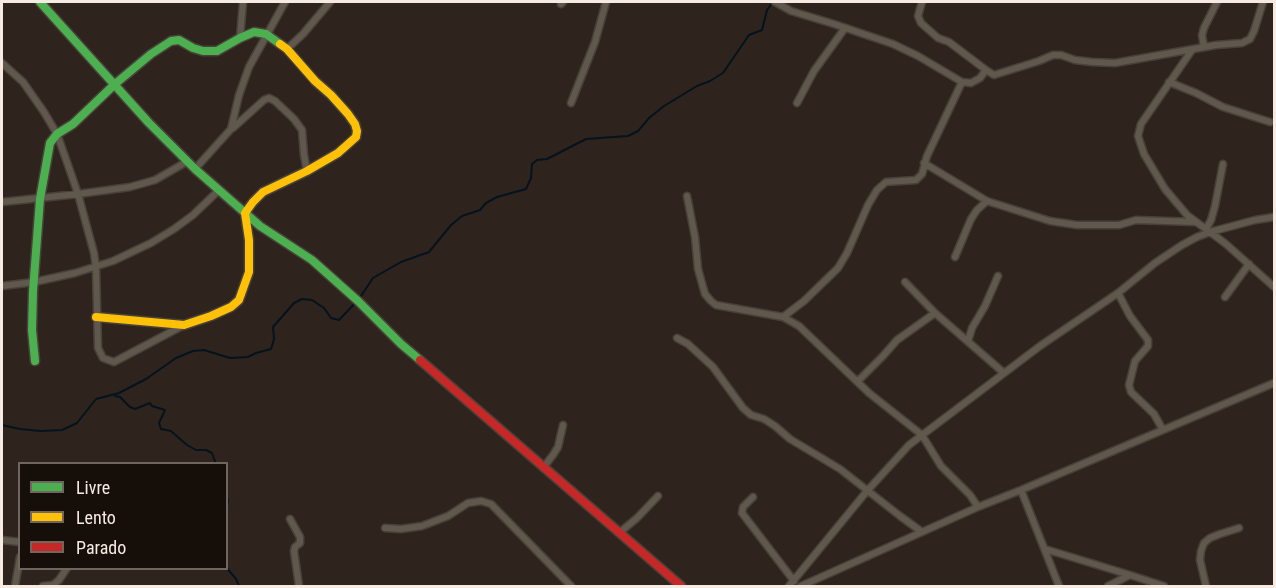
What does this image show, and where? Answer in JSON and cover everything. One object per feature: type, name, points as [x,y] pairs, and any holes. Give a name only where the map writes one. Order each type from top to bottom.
[{"type":"street","points":[[40,2],[149,123],[195,169],[260,226],[312,260],[401,344],[681,586]]},
{"type":"street","points":[[240,38],[243,2]]},
{"type":"street","points":[[231,129],[249,67],[285,2]]},
{"type":"street","points":[[287,49],[330,2]]},
{"type":"street","points":[[571,103],[590,58],[606,2]]},
{"type":"street","points":[[922,2],[918,16],[921,23],[994,75],[1039,62],[1053,55],[1092,63],[1115,63],[1203,47],[1242,43],[1250,39],[1263,2]]},
{"type":"street","points":[[1203,47],[1204,28],[1217,2]]},
{"type":"street","points":[[778,4],[791,11],[893,44],[962,82],[971,83],[980,78],[986,70]]},
{"type":"street","points":[[797,103],[814,70],[845,28]]},
{"type":"street","points":[[2,63],[23,82],[57,134],[78,194],[94,253],[98,348],[103,358],[114,362],[184,325],[231,307],[239,300],[249,272],[249,240],[245,213],[263,192],[338,153],[356,137],[357,131],[355,124],[332,95],[315,81],[287,49],[266,34],[254,32],[217,51],[203,51],[179,40],[171,41],[151,54],[73,124],[57,134],[50,143],[40,199],[34,282],[32,314],[35,361]]},
{"type":"street","points":[[1192,50],[1141,124],[1138,136],[1144,154],[1165,189],[1187,215],[1275,286]]},
{"type":"street","points":[[783,317],[804,301],[838,268],[877,190],[886,182],[916,180],[922,174],[924,163],[962,82]]},
{"type":"street","points":[[1169,82],[1223,106],[1270,122]]},
{"type":"street","points":[[195,169],[231,129],[269,98],[276,101],[302,130],[307,171]]},
{"type":"street","points":[[2,202],[40,199],[147,183],[162,177],[188,161]]},
{"type":"street","points":[[924,163],[987,201],[1050,221],[1077,225],[1119,225],[1136,220],[1196,222]]},
{"type":"street","points":[[1208,231],[1223,164]]},
{"type":"street","points":[[2,286],[34,282],[96,268],[174,230],[219,190]]},
{"type":"street","points":[[687,196],[698,269],[705,294],[711,301],[716,305],[783,317],[799,326],[869,393],[921,435],[941,466],[970,495],[978,507]]},
{"type":"street","points":[[955,257],[971,219],[987,201]]},
{"type":"street","points":[[753,497],[743,507],[742,513],[792,584],[867,491],[921,435],[1182,245],[1208,231],[1275,217]]},
{"type":"street","points":[[1225,297],[1250,264]]},
{"type":"street","points":[[968,341],[972,328],[998,276]]},
{"type":"street","points":[[905,282],[935,313],[1004,373]]},
{"type":"street","points":[[1118,293],[1130,316],[1149,340],[1148,346],[1135,361],[1129,385],[1131,392],[1154,414],[1163,430]]},
{"type":"street","points":[[858,381],[897,340],[935,313]]},
{"type":"street","points":[[96,317],[184,325]]},
{"type":"street","points":[[677,338],[688,344],[713,366],[743,408],[751,415],[776,426],[790,439],[840,469],[922,532]]},
{"type":"street","points":[[801,586],[978,507],[1275,383]]},
{"type":"street","points":[[543,468],[558,447],[563,425]]},
{"type":"street","points":[[1021,490],[1059,586]]},
{"type":"street","points":[[619,533],[658,496]]},
{"type":"street","points":[[385,528],[401,529],[422,526],[448,516],[468,502],[482,501],[491,504],[572,586]]},
{"type":"street","points":[[290,519],[300,537],[300,543],[294,551],[299,586]]},
{"type":"street","points":[[1206,586],[1200,560],[1204,543],[1210,538],[1239,528]]},
{"type":"street","points":[[2,540],[18,542]]},
{"type":"street","points":[[1045,549],[1164,586]]},
{"type":"street","points":[[15,586],[18,569]]},
{"type":"street","points":[[43,586],[53,585],[66,570]]},
{"type":"street","points":[[1108,586],[1130,575]]},
{"type":"waterway","points":[[2,425],[40,431],[62,430],[77,423],[96,399],[119,393],[146,379],[176,358],[193,351],[204,350],[230,358],[248,357],[271,349],[274,339],[273,327],[294,303],[302,299],[312,300],[324,308],[331,318],[339,320],[359,299],[373,278],[401,262],[429,252],[451,225],[462,216],[480,210],[486,203],[497,197],[526,189],[531,178],[532,164],[537,160],[547,159],[586,139],[628,136],[638,131],[664,106],[723,73],[749,35],[762,30],[767,10],[773,2]]},
{"type":"waterway","points":[[115,396],[120,397],[135,409],[150,403],[152,406],[165,410],[159,423],[161,429],[171,431],[196,450],[206,450],[212,453],[215,462]]},
{"type":"waterway","points":[[228,569],[239,586]]},
{"type":"traffic: fast","points":[[40,2],[149,123],[195,169],[260,226],[312,260],[420,360]]},
{"type":"traffic: fast","points":[[35,361],[32,330],[33,291],[40,199],[50,143],[57,134],[73,124],[115,84],[151,54],[171,41],[179,40],[203,51],[217,51],[254,32],[266,34],[280,44]]},
{"type":"traffic: slow","points":[[96,317],[184,325],[231,307],[239,300],[249,272],[249,240],[245,213],[253,202],[263,192],[338,153],[356,137],[355,124],[348,114],[280,44]]},
{"type":"traffic: jam","points":[[420,360],[681,586]]}]
